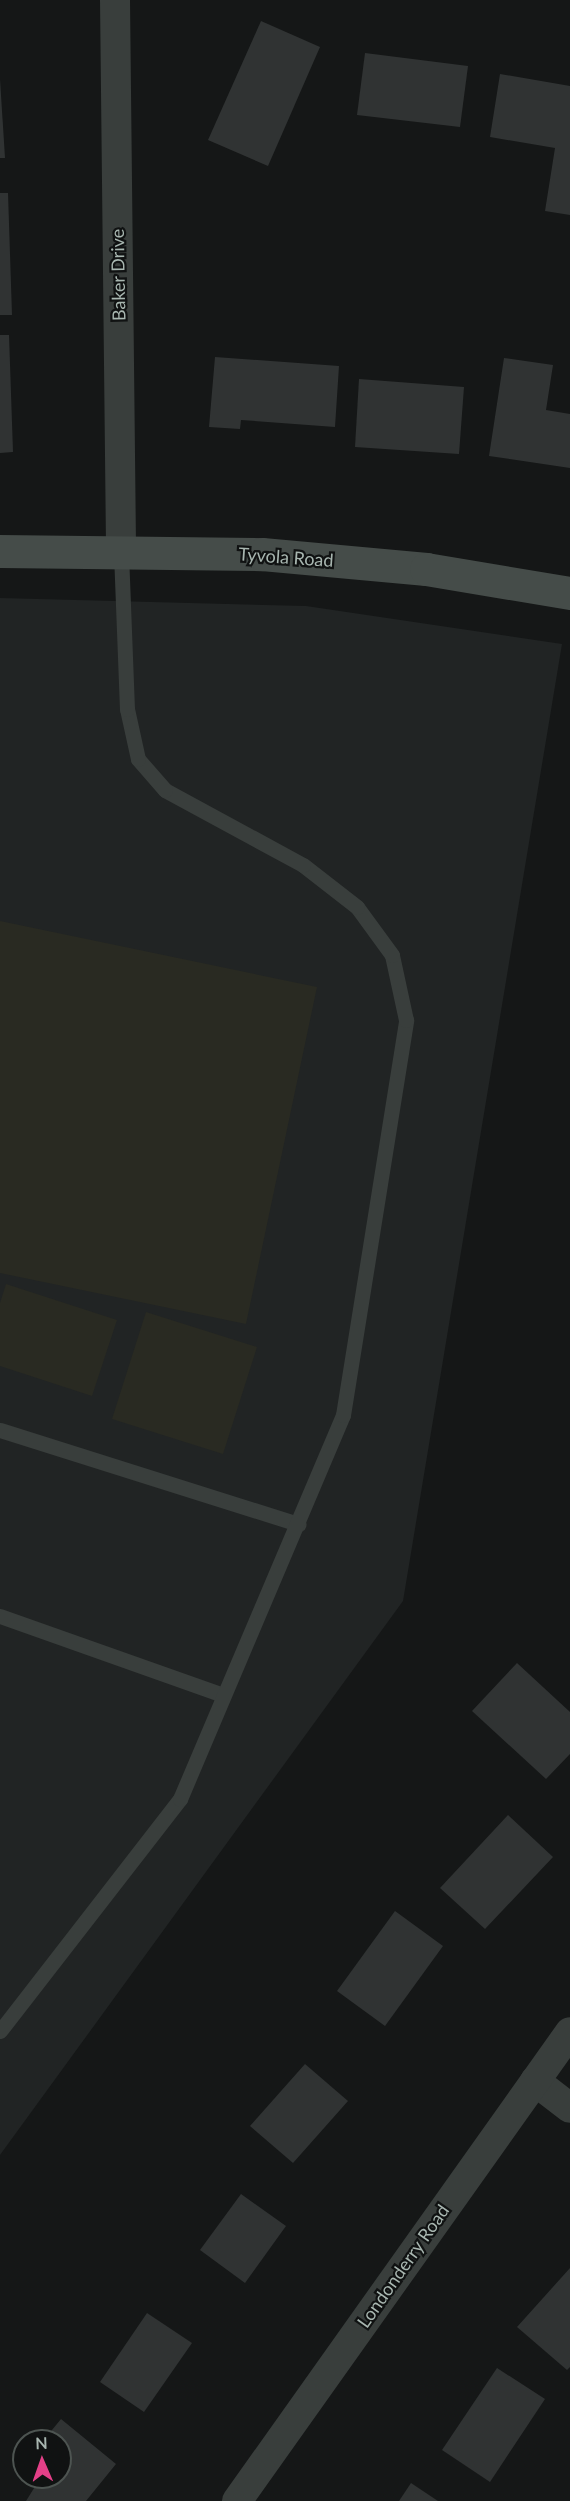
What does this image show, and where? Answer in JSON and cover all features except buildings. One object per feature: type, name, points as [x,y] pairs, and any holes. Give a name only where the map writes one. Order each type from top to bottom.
[{"type":"main road","name":"Tyvola Road","points":[[0,551],[121,550],[262,554],[426,569],[570,593]]},
{"type":"street","name":"Baker Drive","points":[[116,0],[121,550]]},
{"type":"street","name":"Londonderry Road","points":[[237,2501],[570,2032]]},
{"type":"street","points":[[535,2081],[570,2108]]},
{"type":"lane","points":[[2,2025],[180,1799],[223,1695],[299,1524],[343,1415],[406,1020],[392,955],[357,906],[303,865],[165,790],[138,759],[127,709],[121,550]]},
{"type":"lane","points":[[0,1430],[299,1524]]},
{"type":"lane","points":[[0,1616],[223,1695]]},
{"type":"shaded area","points":[[0,598],[306,606],[562,644],[403,1601],[0,2155]]},
{"type":"shaded area","points":[[0,921],[317,987],[246,1324],[0,1273]]},
{"type":"shaded area","points":[[6,1284],[117,1320],[92,1396],[0,1366],[0,1303]]},
{"type":"shaded area","points":[[146,1312],[257,1347],[223,1454],[112,1419]]}]
